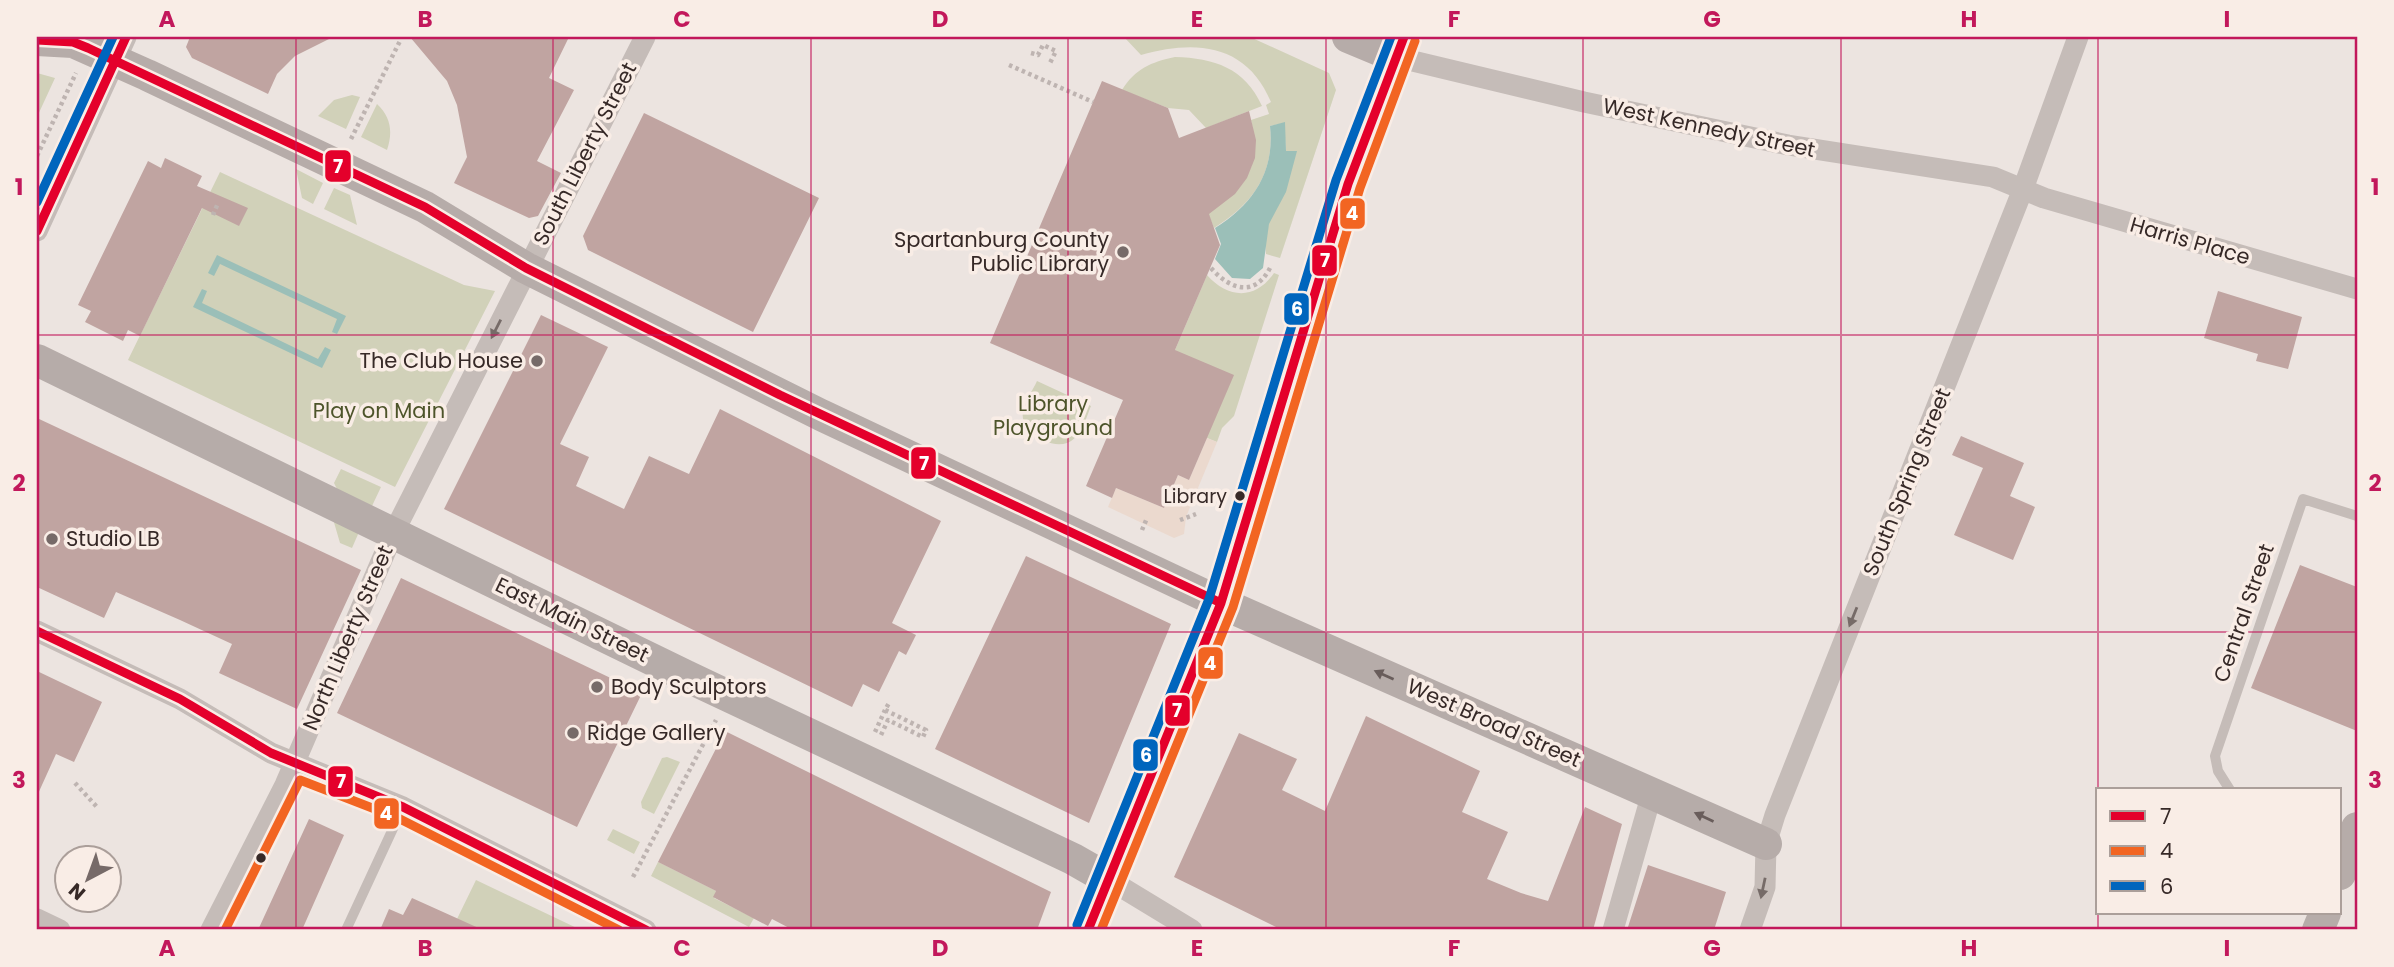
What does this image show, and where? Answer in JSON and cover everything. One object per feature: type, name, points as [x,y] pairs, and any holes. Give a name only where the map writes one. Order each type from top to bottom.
[{"type":"main road","points":[[1088,930],[1221,603],[1348,184],[1400,47]]},
{"type":"street","name":"South Liberty Street","points":[[393,534],[645,37]]},
{"type":"street","points":[[1348,37],[1400,47]]},
{"type":"street","name":"South Spring Street","points":[[1750,930],[1765,887],[1766,844],[1774,814],[2023,189],[2078,37]]},
{"type":"street","name":"West Broad Street","points":[[37,40],[120,49],[425,208],[526,268],[821,415],[1221,603],[1766,844]]},
{"type":"street","name":"West Kennedy Street","points":[[1400,47],[1584,102],[1788,145],[1993,177],[2023,189]]},
{"type":"street","points":[[37,231],[120,49]]},
{"type":"street","name":"Harris Place","points":[[2023,189],[2044,198],[2357,289]]},
{"type":"street","name":"East Main Street","points":[[37,360],[393,534],[1073,859],[1108,879]]},
{"type":"street","name":"North Liberty Street","points":[[211,930],[294,764],[393,534]]},
{"type":"street","points":[[37,631],[180,699],[294,764],[403,807],[646,930]]},
{"type":"street","points":[[1613,930],[1652,793]]},
{"type":"street","points":[[2342,868],[2351,839]]},
{"type":"street","points":[[1108,879],[1192,930]]},
{"type":"street","points":[[37,919],[60,930]]},
{"type":"lane","name":"Central Street","points":[[2229,788],[2218,771],[2215,756],[2303,499],[2357,516]]},
{"type":"lane","points":[[346,930],[403,807]]},
{"type":"path","points":[[351,139],[400,41]]},
{"type":"path","points":[[1031,53],[1038,55],[1043,45],[1056,51],[1051,63]]},
{"type":"path","points":[[1009,65],[1093,102]]},
{"type":"path","points":[[37,156],[69,88]]},
{"type":"path","points":[[213,215],[219,203]]},
{"type":"path","points":[[1211,268],[1224,283],[1238,288],[1261,281],[1271,266]]},
{"type":"path","points":[[1180,520],[1196,514]]},
{"type":"path","points":[[1142,530],[1147,518]]},
{"type":"path","points":[[875,732],[889,703]]},
{"type":"path","points":[[881,735],[888,720],[923,737],[926,730],[885,710]]},
{"type":"path","points":[[633,877],[716,720]]},
{"type":"path","points":[[75,783],[97,807]]},
{"type":"green space","points":[[1124,37],[1250,37],[1329,73],[1336,90],[1280,258],[1266,254],[1265,239],[1286,152],[1284,123],[1270,126],[1271,143],[1265,173],[1250,198],[1214,228],[1207,211],[1232,193],[1248,174],[1254,151],[1251,120],[1269,114],[1266,105],[1271,102],[1261,83],[1234,57],[1218,51],[1181,47],[1141,55]]},
{"type":"green space","points":[[1175,57],[1203,60],[1227,68],[1247,82],[1262,106],[1206,128],[1189,110],[1168,108],[1122,90],[1132,77],[1144,68]]},
{"type":"green space","points":[[37,73],[55,78],[37,117]]},
{"type":"green space","points":[[352,95],[360,97],[346,129],[318,116],[334,100]]},
{"type":"green space","points":[[377,104],[390,125],[387,150],[361,137]]},
{"type":"green space","points":[[296,169],[323,183],[313,204],[302,198]]},
{"type":"green space","name":"Play on Main","points":[[220,172],[464,285],[495,291],[395,487],[128,360]]},
{"type":"green space","points":[[334,188],[350,195],[357,225],[324,209]]},
{"type":"green space","points":[[1274,273],[1279,275],[1234,416],[1222,428],[1217,442],[1207,438],[1175,350],[1207,275],[1224,289],[1242,293],[1259,288]]},
{"type":"green space","name":"Library Playground","points":[[1037,381],[1091,406],[1076,437],[1067,443],[1044,441],[1026,426],[1023,411]]},
{"type":"green space","points":[[341,469],[381,487],[372,506],[337,489],[334,483]]},
{"type":"green space","points":[[333,519],[359,532],[352,548],[340,543]]},
{"type":"green space","points":[[662,758],[680,762],[654,814],[642,808],[641,802]]},
{"type":"green space","points":[[613,829],[640,842],[634,854],[607,840]]},
{"type":"green space","points":[[658,862],[716,891],[714,898],[754,918],[749,927],[651,876]]},
{"type":"green space","points":[[476,880],[581,930],[481,930],[457,919]]},
{"type":"shaded area","points":[[1207,438],[1217,442],[1186,517],[1184,534],[1174,538],[1108,507],[1116,488],[1164,508],[1178,475],[1189,480]]},
{"type":"water","points":[[1285,122],[1286,151],[1297,151],[1286,192],[1269,224],[1263,268],[1250,279],[1232,278],[1215,259],[1221,244],[1215,228],[1240,208],[1259,185],[1269,158],[1270,126]]},
{"type":"water","points":[[217,255],[346,316],[337,334],[332,332],[337,319],[220,264],[214,276],[208,273]]},
{"type":"water","points":[[202,289],[207,291],[202,303],[318,359],[325,347],[331,350],[322,368],[193,307]]},
{"type":"building","points":[[190,37],[333,37],[295,56],[277,74],[268,94],[192,58],[186,47]]},
{"type":"building","points":[[410,37],[569,37],[549,78],[574,90],[537,161],[561,173],[538,216],[529,218],[454,183],[467,157],[457,105],[447,81]]},
{"type":"building","name":"Spartanburg County Public Library","points":[[1102,81],[1168,108],[1179,138],[1249,111],[1256,140],[1255,158],[1247,178],[1235,194],[1209,214],[1220,245],[1175,350],[1234,375],[1189,480],[1178,475],[1164,508],[1116,488],[1112,498],[1086,486],[1123,400],[990,343]]},
{"type":"building","points":[[644,113],[819,198],[753,332],[588,250],[583,236]]},
{"type":"building","points":[[165,158],[202,176],[197,186],[248,208],[239,226],[202,208],[140,336],[128,330],[123,341],[85,322],[91,311],[78,305],[148,161],[161,168]]},
{"type":"building","points":[[2218,291],[2302,317],[2288,369],[2256,361],[2258,354],[2204,338]]},
{"type":"building","points":[[541,315],[608,347],[560,444],[589,457],[576,486],[624,509],[649,456],[689,474],[720,409],[941,521],[892,623],[916,635],[906,655],[899,651],[879,692],[863,684],[852,707],[444,509]]},
{"type":"building","points":[[37,418],[361,570],[297,709],[219,673],[232,644],[116,592],[104,618],[37,587]]},
{"type":"building","points":[[1961,436],[2024,463],[2010,496],[2035,507],[2013,560],[1954,535],[1983,468],[1952,455]]},
{"type":"building","points":[[1026,556],[1171,624],[1089,823],[935,749]]},
{"type":"building","points":[[2300,565],[2357,587],[2357,731],[2251,688]]},
{"type":"building","points":[[401,578],[642,693],[577,827],[337,713]]},
{"type":"building","points":[[37,671],[102,702],[74,762],[56,754],[37,796]]},
{"type":"building","points":[[1366,716],[1480,771],[1462,812],[1508,832],[1487,879],[1548,901],[1585,807],[1622,824],[1593,930],[1282,930],[1174,877],[1239,733],[1297,759],[1282,790],[1325,811]]},
{"type":"building","points":[[725,731],[1051,892],[1037,930],[793,930],[772,919],[768,926],[713,897],[716,891],[658,862]]},
{"type":"building","points":[[309,819],[344,835],[302,930],[258,930]]},
{"type":"building","points":[[1648,865],[1726,892],[1714,930],[1627,930]]},
{"type":"building","points":[[412,898],[483,930],[380,930],[389,909],[403,915]]},
{"type":"transit line","name":"6","points":[[37,202],[113,37]]},
{"type":"transit line","name":"7","points":[[37,231],[126,37]]},
{"type":"transit line","name":"6","points":[[1077,925],[1209,599],[1336,180],[1391,37]]},
{"type":"transit line","name":"7","points":[[1088,930],[1221,603],[1348,184],[1404,37]]},
{"type":"transit line","name":"7","points":[[37,40],[73,42],[88,48],[425,207],[526,268],[780,395],[1221,603]]},
{"type":"transit line","name":"4","points":[[1101,930],[1233,607],[1360,188],[1415,41]]},
{"type":"transit line","name":"7","points":[[37,631],[180,699],[271,753],[403,807],[646,930]]},
{"type":"transit line","name":"4","points":[[225,930],[300,780],[398,818],[619,930]]},
{"type":"place","name":"Spartanburg County Public Library","points":[[1123,252]]},
{"type":"place","name":"The Club House","points":[[537,361]]},
{"type":"place","name":"Library","points":[[1240,496]]},
{"type":"place","name":"Studio LB","points":[[52,539]]},
{"type":"place","name":"Body Sculptors","points":[[597,687]]},
{"type":"place","name":"Ridge Gallery","points":[[573,733]]}]
